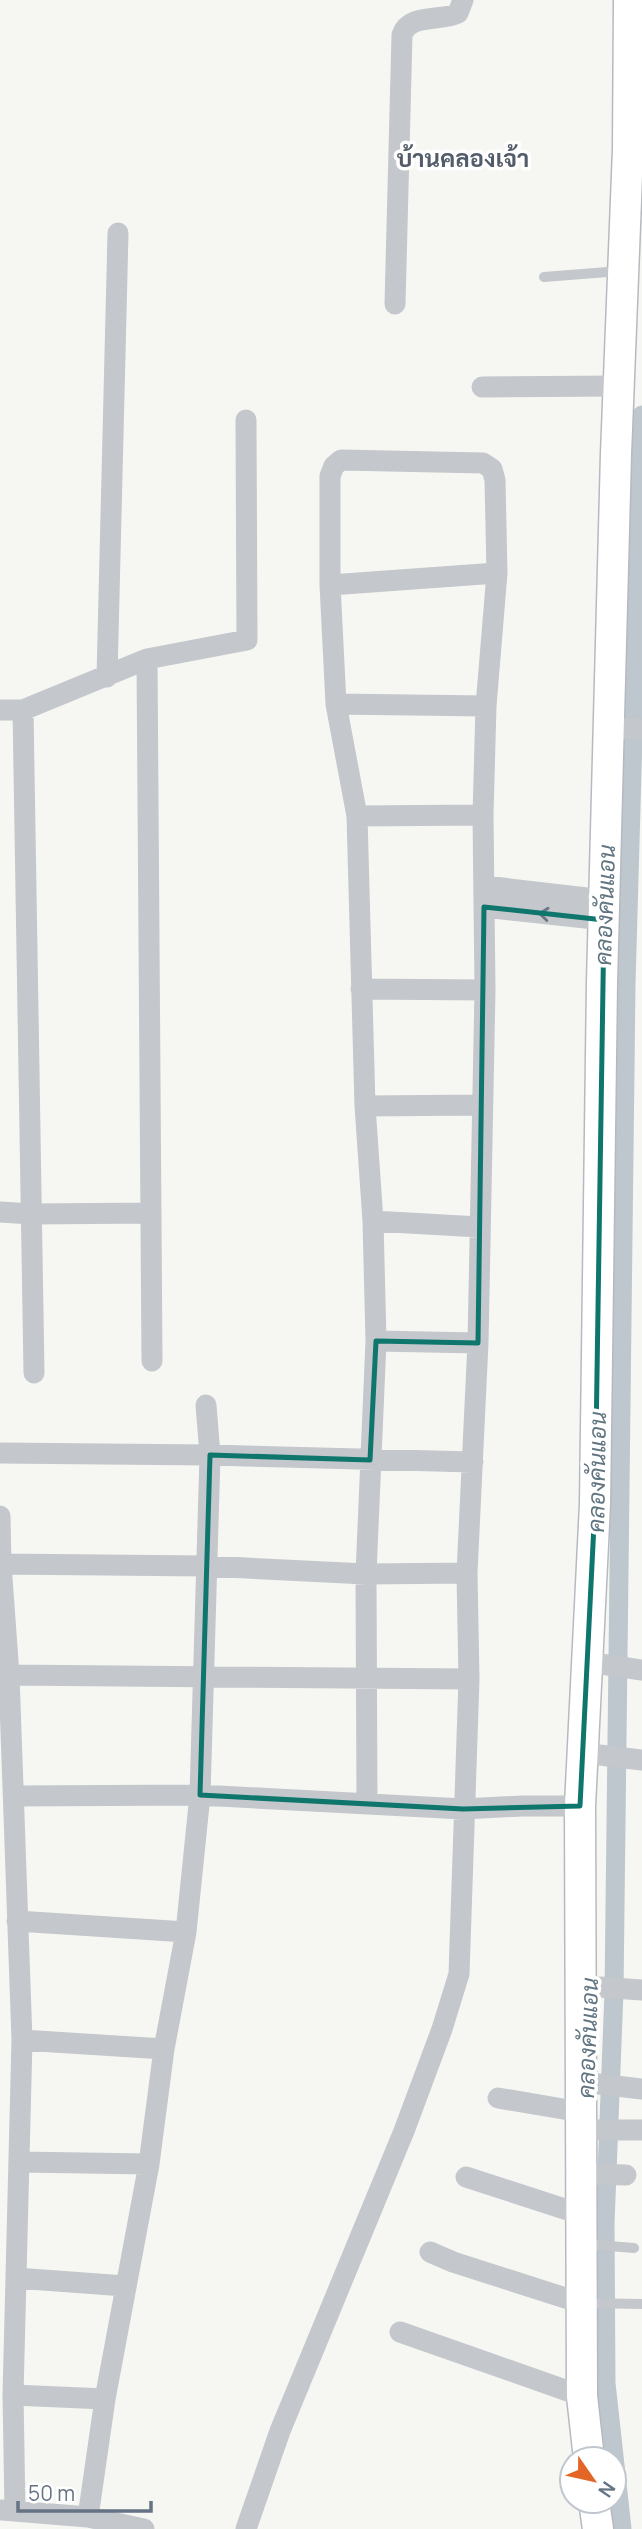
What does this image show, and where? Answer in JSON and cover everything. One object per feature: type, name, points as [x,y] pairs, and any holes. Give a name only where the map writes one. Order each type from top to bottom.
[{"type":"street","points":[[395,304],[402,35],[404,27],[411,22],[448,18],[458,13],[463,0]]},
{"type":"street","points":[[587,2445],[582,2396],[585,2304],[583,2234],[588,2174],[590,1988],[580,1807],[590,1754],[597,1663],[595,1491],[604,910],[614,728],[629,0]]},
{"type":"street","points":[[107,677],[118,233]]},
{"type":"street","points":[[482,387],[619,386]]},
{"type":"street","points":[[0,710],[23,710],[147,659],[247,640],[246,420]]},
{"type":"street","points":[[246,2529],[280,2431],[404,2131],[442,2029],[459,1974],[469,1679],[467,1573],[478,1343],[485,990],[483,815],[486,706],[497,573],[495,480],[492,469],[483,463],[341,460],[334,466],[330,476],[330,586],[336,704],[357,816],[365,1106],[373,1220],[376,1341],[366,1574],[367,1803]]},
{"type":"street","points":[[330,586],[497,573]]},
{"type":"street","points":[[147,659],[152,1361]]},
{"type":"street","points":[[336,704],[486,706]]},
{"type":"street","points":[[23,710],[34,1373]]},
{"type":"street","points":[[614,728],[642,729]]},
{"type":"street","points":[[357,816],[483,815]]},
{"type":"street","points":[[484,897],[604,910]]},
{"type":"street","points":[[361,989],[485,990]]},
{"type":"street","points":[[365,1106],[481,1105]]},
{"type":"street","points":[[0,1212],[151,1213]]},
{"type":"street","points":[[373,1220],[479,1227]]},
{"type":"street","points":[[376,1341],[478,1343]]},
{"type":"street","points":[[100,2523],[105,2399],[149,2164],[164,2049],[186,1932],[200,1795],[210,1455],[206,1405]]},
{"type":"street","points":[[0,1453],[473,1462]]},
{"type":"street","points":[[0,1516],[9,1675],[22,2040],[13,2395],[7,2510],[144,2529]]},
{"type":"street","points":[[1,1564],[206,1566],[366,1574],[467,1573]]},
{"type":"street","points":[[597,1663],[641,1669]]},
{"type":"street","points":[[9,1675],[469,1679]]},
{"type":"street","points":[[590,1754],[640,1759]]},
{"type":"street","points":[[14,1796],[200,1795],[463,1809],[522,1805],[580,1807]]},
{"type":"street","points":[[17,1921],[186,1932]]},
{"type":"street","points":[[590,1988],[636,1989]]},
{"type":"street","points":[[22,2040],[164,2049]]},
{"type":"street","points":[[590,2082],[636,2088]]},
{"type":"street","points":[[498,2098],[587,2123],[638,2129]]},
{"type":"street","points":[[19,2162],[149,2164]]},
{"type":"street","points":[[588,2174],[626,2175]]},
{"type":"street","points":[[466,2177],[583,2234]]},
{"type":"street","points":[[430,2252],[453,2262],[585,2304]]},
{"type":"street","points":[[16,2278],[125,2286]]},
{"type":"street","points":[[400,2332],[582,2396]]},
{"type":"street","points":[[13,2395],[105,2399]]},
{"type":"lane","points":[[544,277],[623,271]]},
{"type":"lane","points":[[583,2234],[629,2248]]},
{"type":"lane","points":[[585,2304],[642,2304]]},
{"type":"highlighted area","points":[[484,907],[604,920],[595,1504],[580,1806],[463,1809],[200,1795],[210,1455],[370,1460],[376,1341],[478,1343]]},
{"type":"waterway","name":"คลองคันแอน","points":[[622,2529],[606,2383],[605,2224],[614,1992],[626,985],[642,415]]},
{"type":"district","name":"บ้านคลองเจ้า","points":[[463,157]]}]
